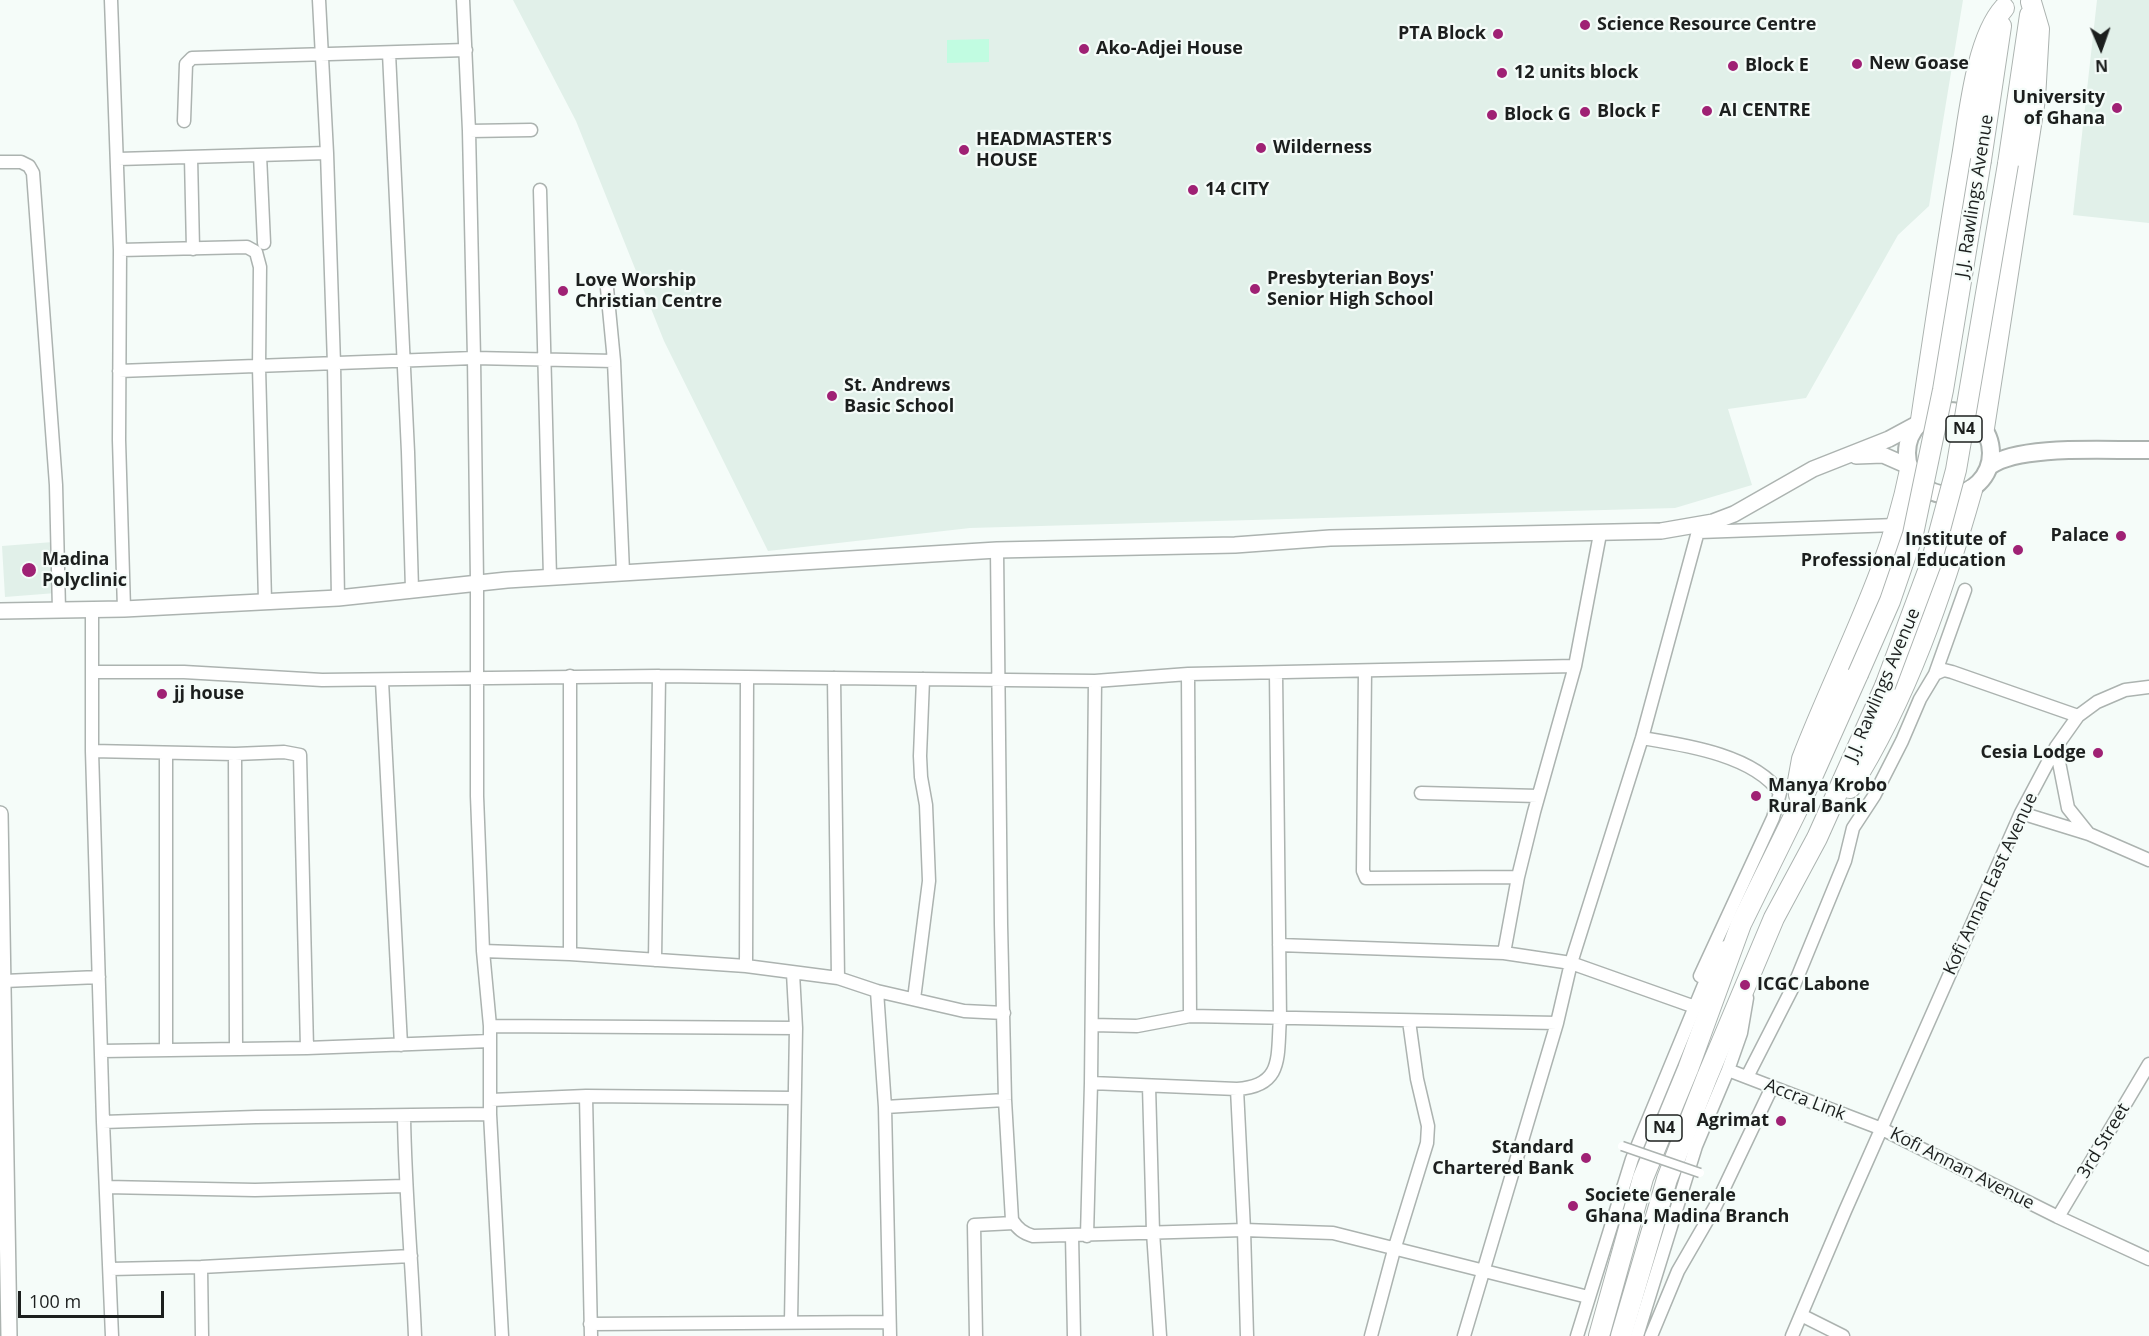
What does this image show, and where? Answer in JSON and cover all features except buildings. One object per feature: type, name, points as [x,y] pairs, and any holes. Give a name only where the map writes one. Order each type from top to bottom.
[{"type":"highway","name":"J.J. Rawlings Avenue","points":[[1621,1336],[1667,1179],[1707,1077],[1774,918],[1817,838],[1885,686],[1931,564],[1956,470],[2008,164],[2032,1]]},
{"type":"highway","points":[[1986,433],[2035,99],[2039,29],[2032,1]]},
{"type":"highway","name":"J.J. Rawlings Avenue","points":[[1599,1336],[1643,1178],[1688,1069],[1741,924],[1800,804],[1903,568],[1924,486],[1943,390],[2004,4]]},
{"type":"highway","points":[[1918,423],[1974,86],[1989,34],[2004,4]]},
{"type":"highway","points":[[1800,804],[1798,781],[1802,759],[1874,590],[1896,525],[1909,468]]},
{"type":"highway","points":[[1817,838],[1865,764],[1913,663],[1938,600],[1972,490]]},
{"type":"main road","points":[[1986,433],[1992,448],[1990,466],[1980,483],[1972,490],[1959,495],[1931,492],[1919,483],[1909,468],[1908,444],[1918,423],[1935,413],[1948,411],[1962,413],[1974,419],[1986,433],[2002,445],[2038,452]]},
{"type":"main road","points":[[1990,466],[2002,459],[2038,452],[2149,450]]},
{"type":"street","points":[[111,0],[120,250],[118,371],[124,609]]},
{"type":"street","points":[[319,0],[334,364],[338,598]]},
{"type":"street","points":[[463,0],[469,131],[474,358],[477,796],[502,1336]]},
{"type":"street","points":[[184,121],[186,64],[192,58],[466,50]]},
{"type":"street","points":[[389,53],[412,589]]},
{"type":"street","points":[[469,131],[531,130]]},
{"type":"street","points":[[118,159],[327,153]]},
{"type":"street","points":[[260,155],[264,243]]},
{"type":"street","points":[[191,157],[193,249]]},
{"type":"street","points":[[0,162],[21,162],[29,166],[33,173],[56,485],[59,610]]},
{"type":"street","points":[[540,190],[550,577]]},
{"type":"street","points":[[120,250],[247,247],[256,252],[260,267],[259,367],[265,601]]},
{"type":"street","points":[[607,288],[614,361],[623,572]]},
{"type":"street","points":[[118,371],[474,358],[614,361]]},
{"type":"street","points":[[1700,528],[1734,514],[1792,480],[1838,458],[1889,439],[1918,423]]},
{"type":"street","points":[[1838,458],[1868,454],[1883,455],[1909,468]]},
{"type":"street","points":[[0,611],[124,609],[338,598],[477,582],[997,550],[1235,545],[1330,538],[1600,534],[1700,528],[1896,525]]},
{"type":"street","points":[[1464,1336],[1557,1023],[1571,963],[1642,738],[1700,528]]},
{"type":"street","points":[[1504,953],[1518,878],[1538,796],[1575,666],[1600,534]]},
{"type":"street","points":[[997,550],[1005,1100],[1014,1223],[1023,1233],[1033,1236],[1244,1230],[1333,1233],[1588,1297]]},
{"type":"street","points":[[1747,1077],[1795,983],[1845,861],[1853,828],[1874,796],[1920,699],[1935,674],[1965,590]]},
{"type":"street","points":[[92,610],[99,977],[112,1336]]},
{"type":"street","points":[[93,672],[184,672],[292,679],[382,681],[659,676],[1095,681],[1188,674],[1575,666]]},
{"type":"street","points":[[1935,674],[1944,670],[1952,672],[2078,716]]},
{"type":"street","points":[[1365,671],[1363,871],[1366,878],[1518,878]]},
{"type":"street","points":[[1091,1083],[1237,1089],[1259,1086],[1271,1078],[1276,1068],[1280,1018],[1276,673]]},
{"type":"street","points":[[1188,674],[1190,1016]]},
{"type":"street","points":[[570,676],[570,954]]},
{"type":"street","points":[[655,960],[659,676]]},
{"type":"street","points":[[746,966],[747,678]]},
{"type":"street","points":[[834,678],[838,978]]},
{"type":"street","points":[[914,999],[929,881],[926,805],[920,756],[923,679]]},
{"type":"street","points":[[382,681],[401,1045]]},
{"type":"street","points":[[1087,1236],[1092,1025],[1095,681]]},
{"type":"street","name":"Kofi Annan East Avenue","points":[[1882,1129],[2021,813],[2056,747],[2078,716],[2097,702],[2118,692],[2149,687]]},
{"type":"street","points":[[1577,1336],[1632,1159],[1691,1005],[1779,803],[1780,793],[1765,776],[1717,754],[1679,744],[1642,738]]},
{"type":"street","points":[[2056,747],[2068,808],[2089,834]]},
{"type":"street","points":[[93,751],[235,754],[284,752],[300,755],[307,1048]]},
{"type":"street","points":[[166,753],[166,1049]]},
{"type":"street","points":[[235,754],[236,1048]]},
{"type":"street","points":[[1421,793],[1538,796]]},
{"type":"street","points":[[2021,813],[2089,834],[2149,860]]},
{"type":"street","points":[[0,814],[6,1331]]},
{"type":"street","points":[[1691,1005],[1741,924]]},
{"type":"street","points":[[1279,945],[1504,953],[1571,963],[1691,1005]]},
{"type":"street","points":[[483,951],[570,954],[746,966],[838,978],[878,991],[964,1011],[1004,1013]]},
{"type":"street","points":[[791,1322],[796,1028],[793,972]]},
{"type":"street","points":[[1637,1336],[1696,1146],[1741,1033],[1752,974]]},
{"type":"street","points":[[2,981],[99,977]]},
{"type":"street","points":[[878,991],[885,1107],[890,1336]]},
{"type":"street","points":[[1092,1025],[1137,1026],[1190,1016],[1557,1023]]},
{"type":"street","points":[[1371,1336],[1394,1250],[1427,1143],[1428,1126],[1417,1079],[1409,1021]]},
{"type":"street","points":[[489,1026],[796,1028]]},
{"type":"street","points":[[102,1051],[307,1048],[490,1041]]},
{"type":"street","name":"3rd Street","points":[[2058,1217],[2149,1064]]},
{"type":"street","name":"Accra Link","points":[[1728,1070],[1882,1129]]},
{"type":"street","points":[[1149,1086],[1153,1232],[1160,1336]]},
{"type":"street","points":[[1651,1336],[1678,1271],[1715,1207],[1772,1087]]},
{"type":"street","points":[[1237,1089],[1247,1336]]},
{"type":"street","points":[[491,1100],[586,1096],[794,1098]]},
{"type":"street","points":[[586,1096],[591,1330],[791,1322],[889,1322]]},
{"type":"street","points":[[885,1107],[1005,1100]]},
{"type":"street","points":[[103,1122],[256,1117],[490,1114]]},
{"type":"street","points":[[404,1116],[405,1186],[415,1336]]},
{"type":"street","name":"Kofi Annan Avenue","points":[[1792,1336],[1882,1129],[2058,1217],[2149,1259]]},
{"type":"street","points":[[1622,1146],[1700,1173]]},
{"type":"street","points":[[106,1187],[255,1190],[405,1186]]},
{"type":"street","points":[[976,1336],[974,1225],[1014,1223]]},
{"type":"street","points":[[1072,1235],[1074,1336]]},
{"type":"street","points":[[110,1269],[201,1267],[411,1256]]},
{"type":"street","points":[[201,1267],[202,1336]]},
{"type":"street","points":[[1801,1315],[1843,1336]]},
{"type":"shaded area","name":"Presbyterian Boys' Senior High School","points":[[513,0],[1963,0],[1929,206],[1898,235],[1806,398],[1728,409],[1752,485],[1675,508],[970,528],[768,551],[664,341],[576,121]]},
{"type":"shaded area","name":"University of Ghana","points":[[2097,0],[2149,0],[2149,223],[2073,215]]},
{"type":"shaded area","name":"Madina Polyclinic","points":[[53,542],[56,593],[5,597],[2,546]]},
{"type":"green space","points":[[989,39],[989,62],[947,63],[947,40]]},
{"type":"place","name":"Science Resource Centre","points":[[1585,25]]},
{"type":"place","name":"PTA Block","points":[[1498,34]]},
{"type":"place","name":"Ako-Adjei House","points":[[1084,49]]},
{"type":"place","name":"New Goase","points":[[1857,64]]},
{"type":"place","name":"Block E","points":[[1733,66]]},
{"type":"place","name":"12 units block","points":[[1502,73]]},
{"type":"place","name":"University of Ghana","points":[[2117,108]]},
{"type":"place","name":"AI CENTRE","points":[[1707,111]]},
{"type":"place","name":"Block F","points":[[1585,112]]},
{"type":"place","name":"Block G","points":[[1492,115]]},
{"type":"place","name":"Wilderness","points":[[1261,148]]},
{"type":"place","name":"HEADMASTER'S HOUSE","points":[[964,150]]},
{"type":"place","name":"14 CITY","points":[[1193,190]]},
{"type":"place","name":"Presbyterian Boys' Senior High School","points":[[1255,289]]},
{"type":"place","name":"Love Worship Christian Centre","points":[[563,291]]},
{"type":"place","name":"St. Andrews Basic School","points":[[832,396]]},
{"type":"place","name":"Palace","points":[[2121,536]]},
{"type":"place","name":"Institute of Professional Education","points":[[2018,550]]},
{"type":"place","name":"Madina Polyclinic","points":[[29,570]]},
{"type":"place","name":"jj house","points":[[162,694]]},
{"type":"place","name":"Cesia Lodge","points":[[2098,753]]},
{"type":"place","name":"Manya Krobo Rural Bank","points":[[1756,796]]},
{"type":"place","name":"ICGC Labone","points":[[1745,985]]},
{"type":"place","name":"Agrimat","points":[[1781,1121]]},
{"type":"place","name":"Standard Chartered Bank","points":[[1586,1158]]},
{"type":"place","name":"Societe Generale Ghana, Madina Branch","points":[[1573,1206]]}]
